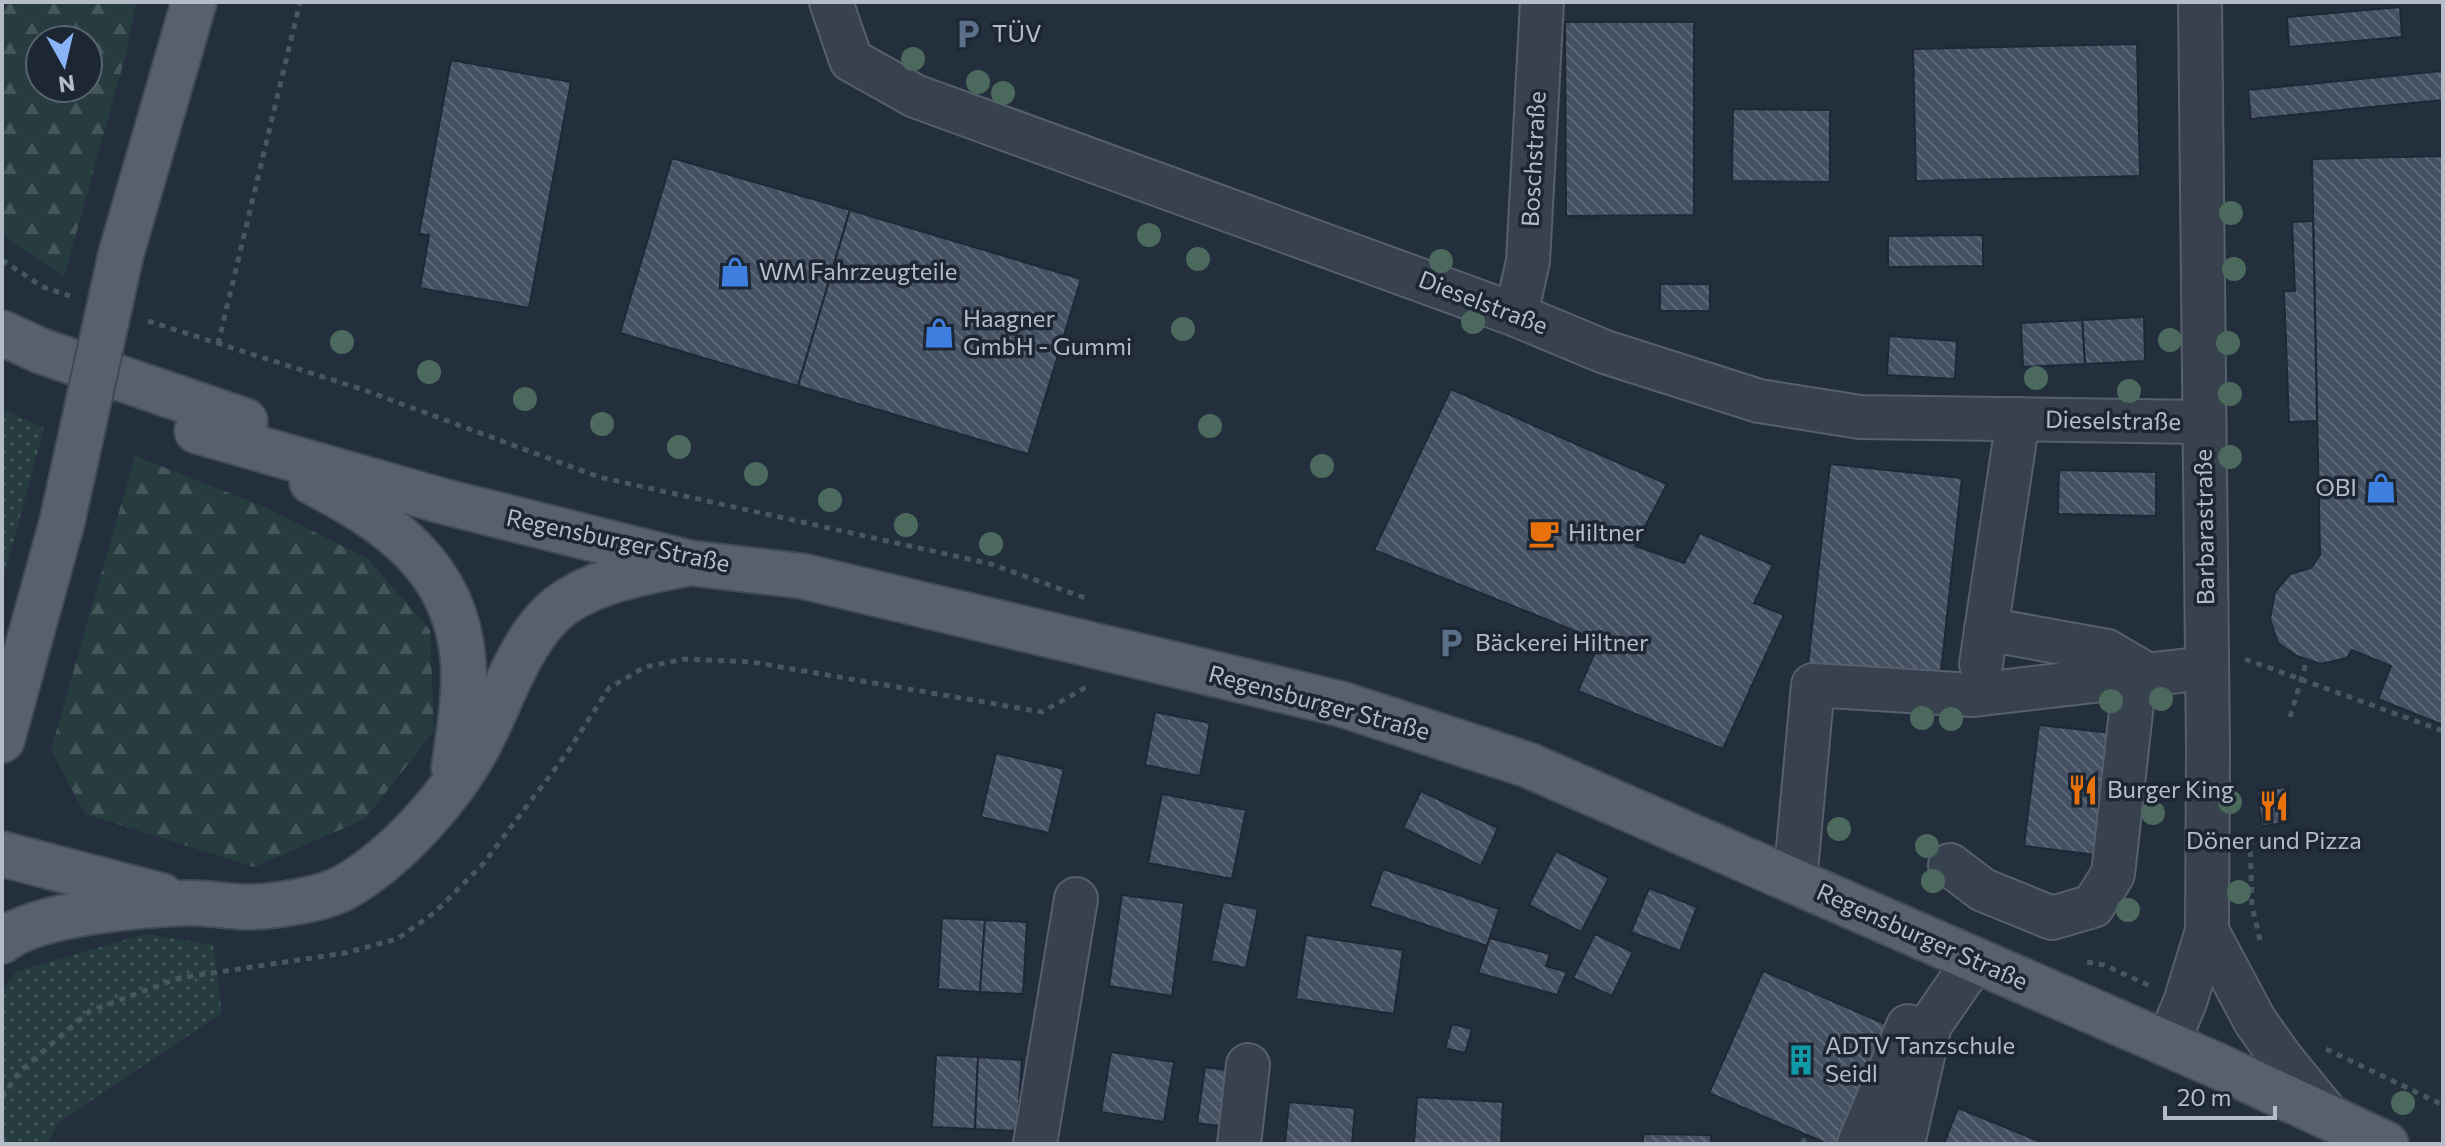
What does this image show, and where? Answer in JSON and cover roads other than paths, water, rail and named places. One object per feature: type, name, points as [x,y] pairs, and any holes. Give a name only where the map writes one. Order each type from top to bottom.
[{"type":"main road","points":[[2,740],[62,522],[121,254],[194,2]]},
{"type":"main road","points":[[2,333],[41,351],[269,429],[515,496],[694,540],[802,576]]},
{"type":"main road","points":[[2,359],[49,379],[197,431],[296,473],[353,502],[400,535],[436,575],[456,621],[463,659],[463,703],[451,790]]},
{"type":"main road","name":"Regensburger Straße","points":[[197,431],[442,501],[690,563],[802,576],[1341,704],[1528,765],[2386,1144]]},
{"type":"main road","points":[[2,941],[54,919],[105,911],[190,903],[248,907],[301,901],[343,889],[384,860],[451,790],[479,744],[525,647],[558,608],[597,586],[690,563]]},
{"type":"main road","points":[[2,854],[190,903]]},
{"type":"street","name":"Dieselstraße","points":[[831,2],[851,60],[915,96],[1516,315],[1605,352],[1759,401],[1860,417],[2203,422]]},
{"type":"street","name":"Boschstraße","points":[[1516,315],[1528,261],[1542,2]]},
{"type":"street","name":"Barbarastraße","points":[[2167,1045],[2185,1002],[2207,931],[2226,663],[2203,422],[2200,2]]},
{"type":"street","points":[[2018,419],[1984,647],[2107,651],[2142,676]]},
{"type":"street","points":[[1795,881],[1813,685],[1973,695],[2226,663]]},
{"type":"street","points":[[1950,865],[1983,890],[2052,918],[2093,906],[2113,874],[2142,676]]},
{"type":"street","points":[[1035,1144],[1076,899]]},
{"type":"street","points":[[2207,931],[2255,1021],[2331,1119]]},
{"type":"street","points":[[1903,1144],[1930,1025],[1975,960]]},
{"type":"street","points":[[1859,1144],[1912,1017]]},
{"type":"street","points":[[1239,1144],[1248,1065]]},
{"type":"place","name":"TÜV","points":[[968,34]]},
{"type":"place","name":"WM Fahrzeugteile","points":[[735,272]]},
{"type":"place","name":"Haagner GmbH - Gummi","points":[[939,333]]},
{"type":"place","name":"OBI","points":[[2381,488]]},
{"type":"place","name":"Hiltner","points":[[1544,533]]},
{"type":"place","name":"Bäckerei Hiltner","points":[[1451,643]]},
{"type":"place","name":"Burger King","points":[[2083,790]]},
{"type":"place","name":"Döner und Pizza","points":[[2274,806]]},
{"type":"place","name":"ADTV Tanzschule Seidl","points":[[1801,1060]]}]
